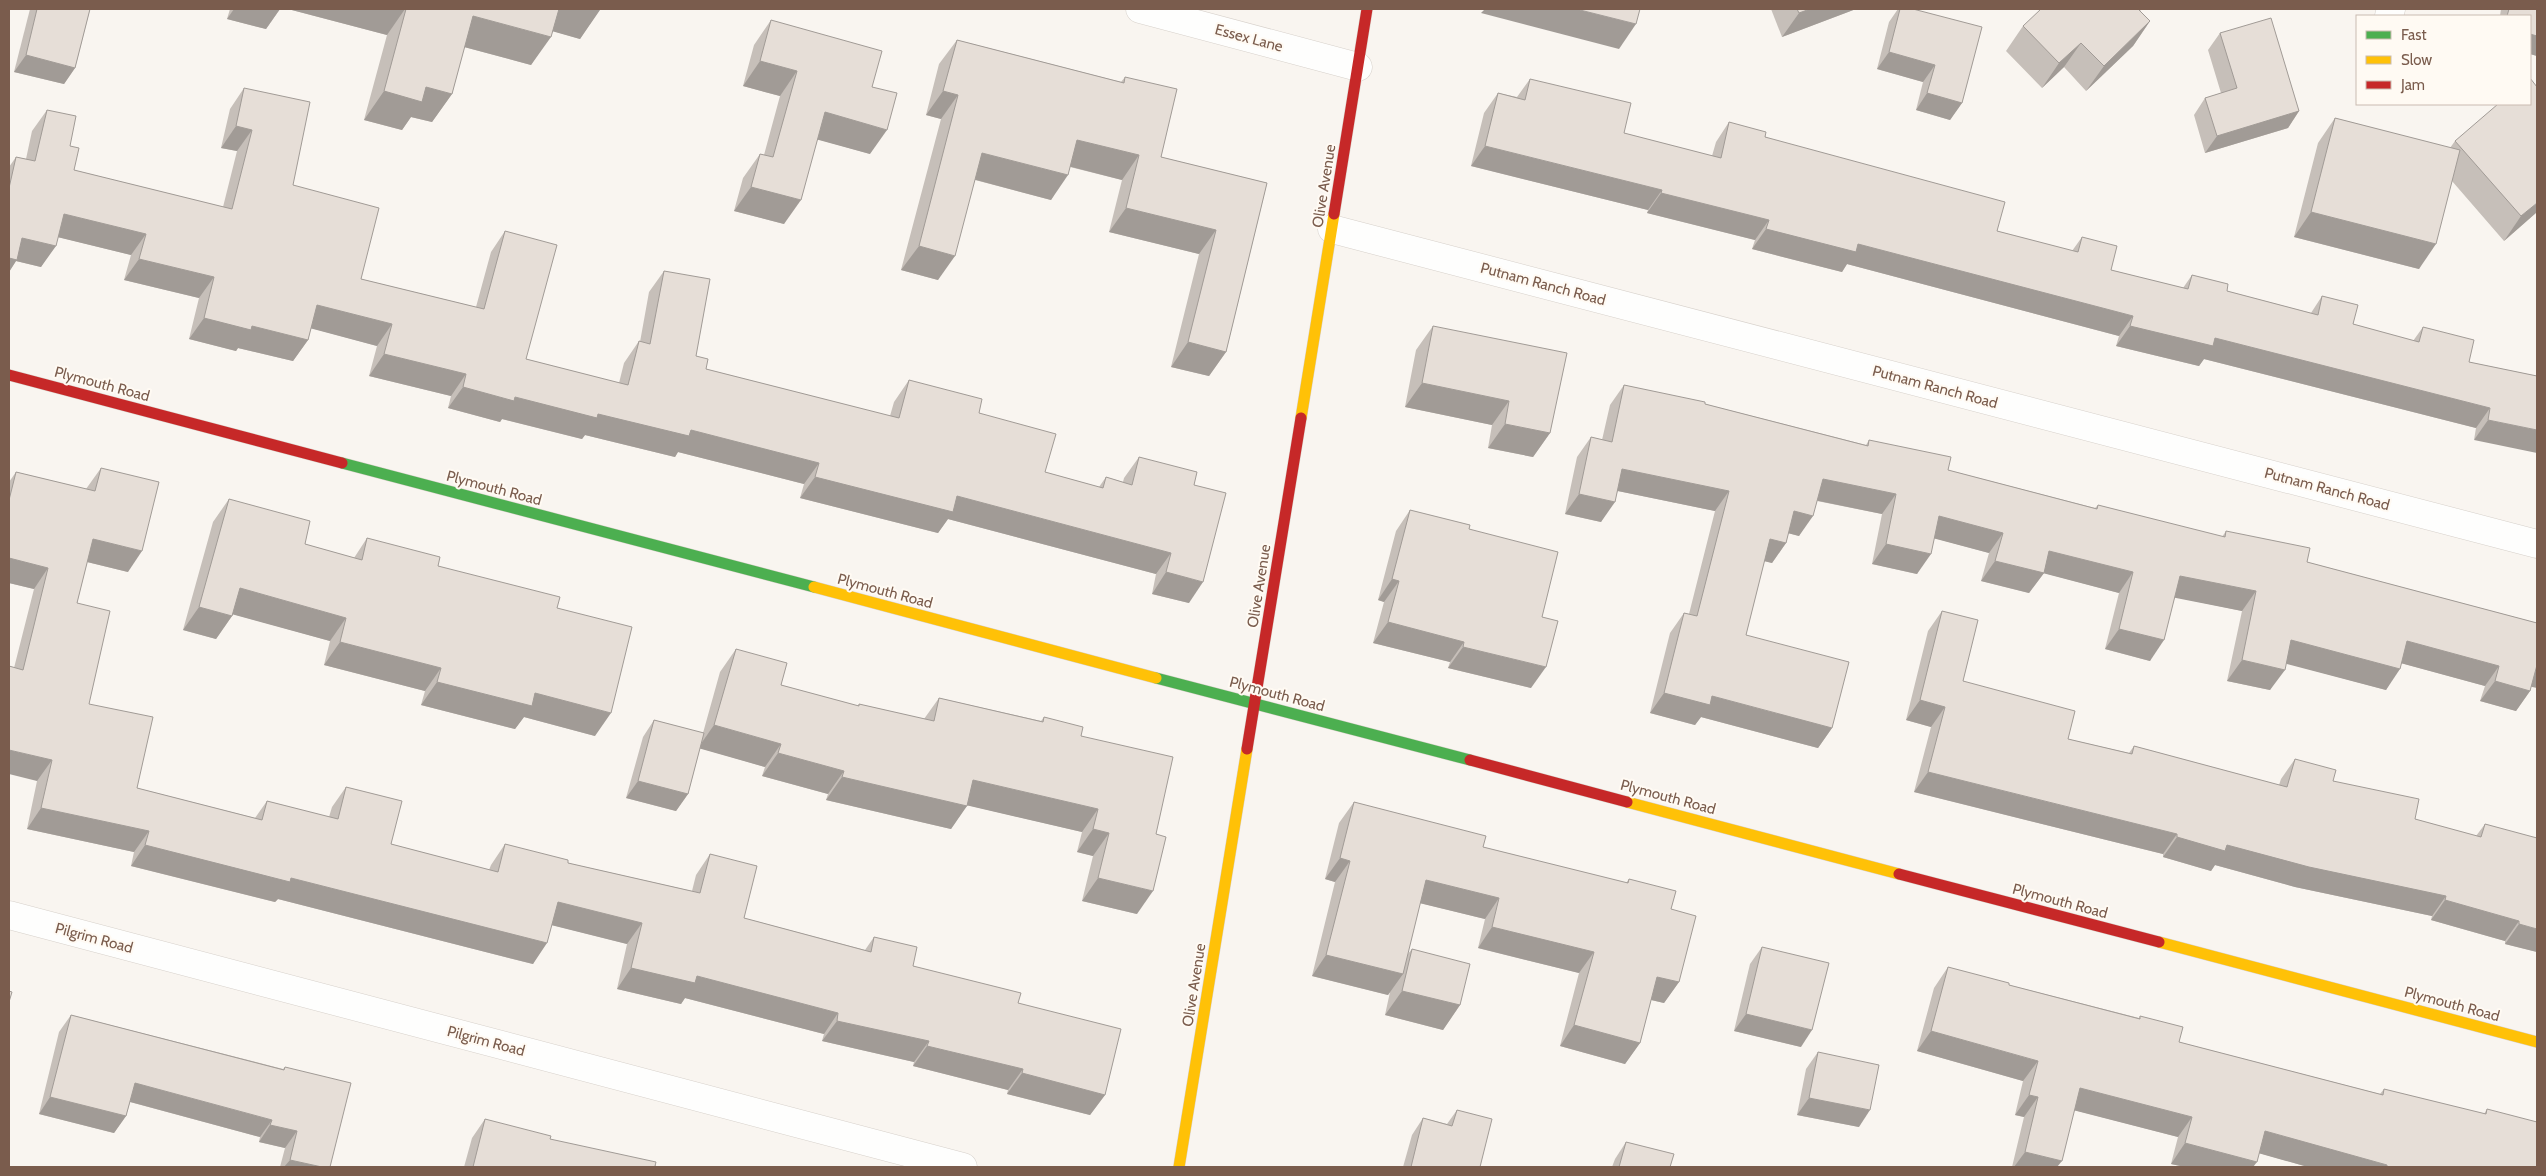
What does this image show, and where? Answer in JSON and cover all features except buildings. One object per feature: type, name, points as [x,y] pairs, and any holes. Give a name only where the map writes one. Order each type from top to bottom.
[{"type":"street","name":"Essex Lane","points":[[1140,9],[1358,67]]},
{"type":"street","name":"Olive Avenue","points":[[1179,1167],[1368,9]]},
{"type":"street","name":"Putnam Ranch Road","points":[[1332,229],[2537,544]]},
{"type":"street","name":"Plymouth Road","points":[[9,375],[2537,1042]]},
{"type":"street","name":"Pilgrim Road","points":[[9,915],[962,1167]]},
{"type":"traffic: fast","points":[[342,463],[814,587]]},
{"type":"traffic: fast","points":[[1156,678],[1470,760]]},
{"type":"traffic: slow","points":[[1301,418],[1334,214]]},
{"type":"traffic: slow","points":[[814,587],[1156,678]]},
{"type":"traffic: slow","points":[[1179,1167],[1247,749]]},
{"type":"traffic: slow","points":[[1627,802],[1899,874]]},
{"type":"traffic: slow","points":[[2159,942],[2537,1042]]},
{"type":"traffic: jam","points":[[1334,214],[1367,9]]},
{"type":"traffic: jam","points":[[9,375],[342,463]]},
{"type":"traffic: jam","points":[[1247,749],[1301,418]]},
{"type":"traffic: jam","points":[[1470,760],[1627,802]]},
{"type":"traffic: jam","points":[[1899,874],[2159,942]]}]
